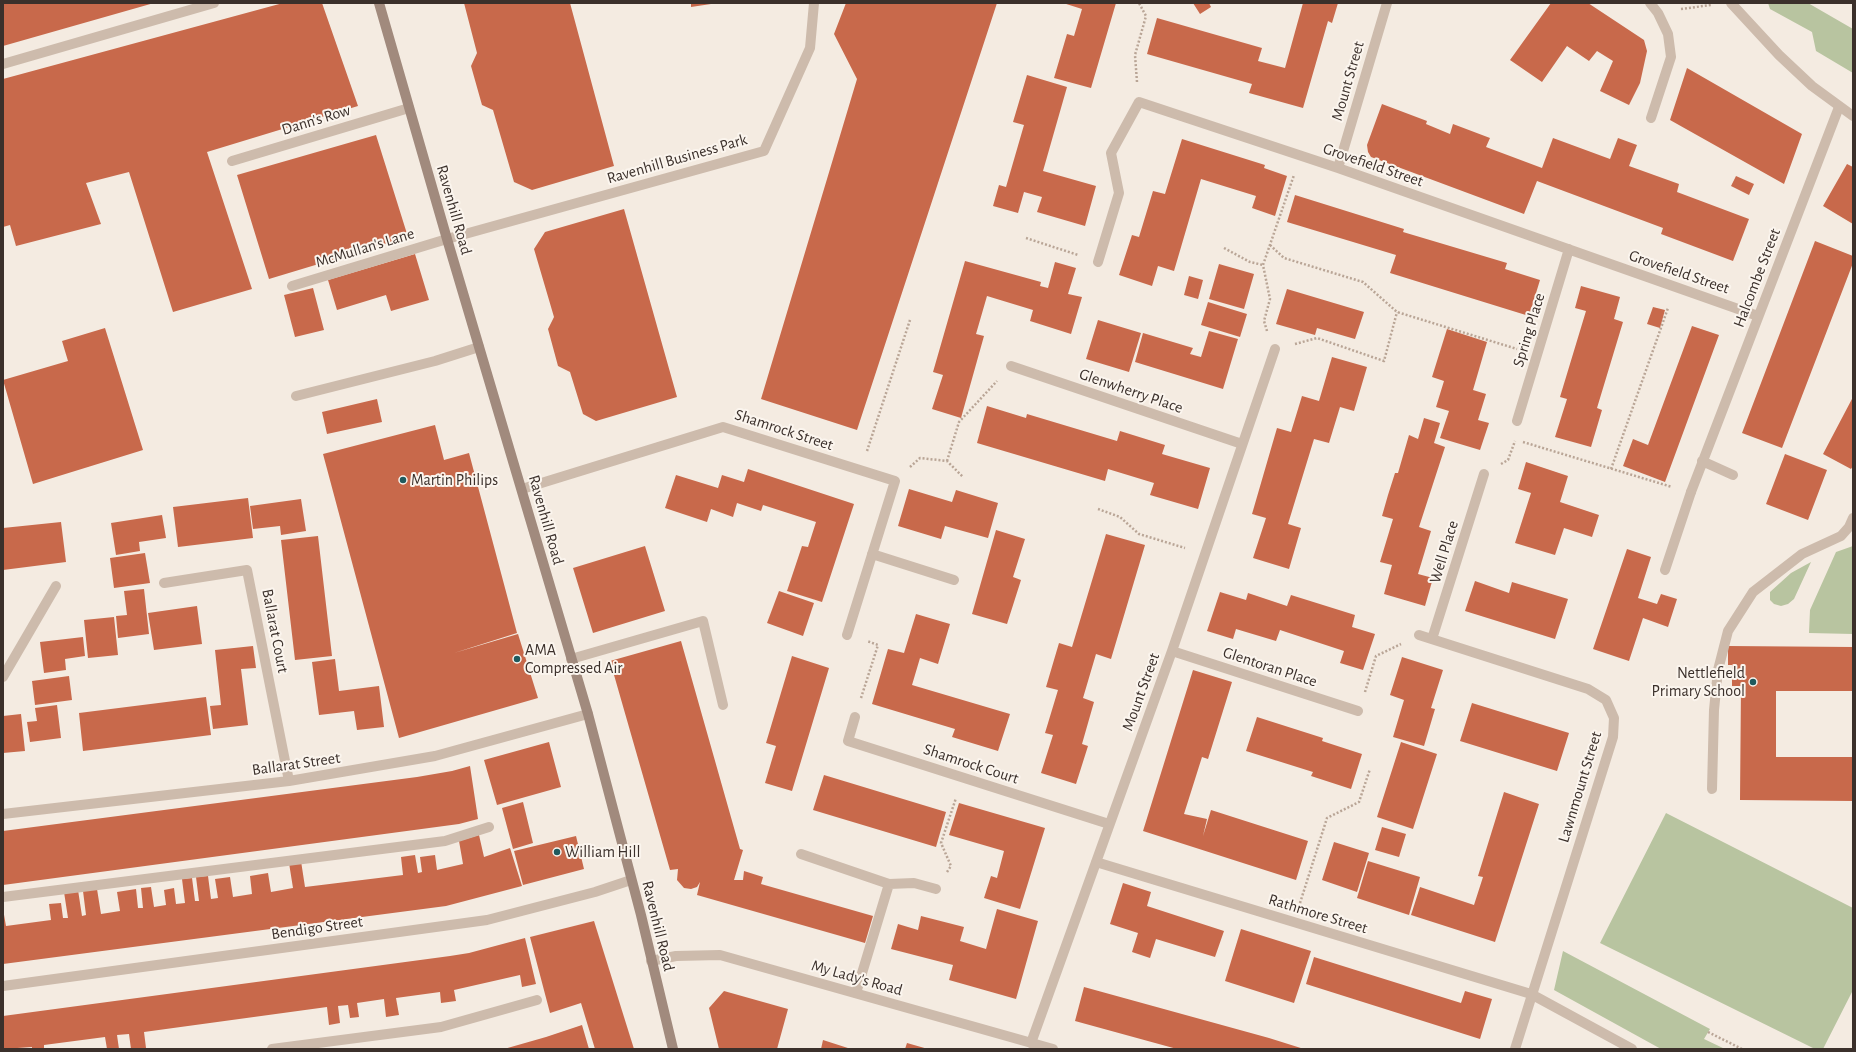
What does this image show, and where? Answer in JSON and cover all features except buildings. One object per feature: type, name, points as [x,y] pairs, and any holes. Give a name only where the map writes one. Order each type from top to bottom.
[{"type":"main road","name":"Ravenhill Road","points":[[379,3],[447,239],[588,714],[673,1049]]},
{"type":"street","points":[[3,64],[214,3]]},
{"type":"street","name":"Ravenhill Business Park","points":[[447,239],[764,151],[810,48],[814,3]]},
{"type":"street","name":"Mount Street","points":[[1338,168],[1387,3]]},
{"type":"street","points":[[1650,3],[1658,13],[1668,34],[1670,57],[1652,118]]},
{"type":"street","points":[[1731,3],[1779,56],[1812,86],[1853,116]]},
{"type":"street","points":[[1098,262],[1118,193],[1111,153],[1138,102]]},
{"type":"street","name":"Grovefield Street","points":[[1138,102],[1338,168],[1758,316]]},
{"type":"street","name":"Halcombe Street","points":[[1665,570],[1690,492],[1839,107]]},
{"type":"street","name":"Dann's Row","points":[[232,161],[409,108]]},
{"type":"street","name":"McMullan's Lane","points":[[292,286],[447,239]]},
{"type":"street","name":"Spring Place","points":[[1517,421],[1569,249]]},
{"type":"street","points":[[296,396],[479,347]]},
{"type":"street","name":"Mount Street","points":[[1031,1042],[1172,651],[1274,349]]},
{"type":"street","name":"Glenwherry Place","points":[[1011,366],[1242,444]]},
{"type":"street","name":"Shamrock Street","points":[[522,489],[723,427],[895,481]]},
{"type":"street","points":[[1702,461],[1734,474]]},
{"type":"street","name":"Well Place","points":[[1432,639],[1484,474]]},
{"type":"street","points":[[847,635],[895,481]]},
{"type":"street","points":[[1712,789],[1714,710],[1718,670],[1728,631],[1754,592],[1802,554],[1841,536],[1852,524]]},
{"type":"street","points":[[872,554],[954,580]]},
{"type":"street","name":"Ballarat Court","points":[[164,583],[247,570],[290,781]]},
{"type":"street","points":[[3,677],[56,586]]},
{"type":"street","points":[[571,659],[702,621],[723,705]]},
{"type":"street","name":"Lawnmount Street","points":[[1419,635],[1588,689],[1606,700],[1614,718],[1613,737],[1531,994],[1515,1049]]},
{"type":"street","name":"Glentoran Place","points":[[1172,651],[1358,711]]},
{"type":"street","name":"Ballarat Street","points":[[3,814],[290,781],[435,756],[588,714]]},
{"type":"street","name":"Shamrock Court","points":[[855,717],[848,740],[1109,824]]},
{"type":"street","points":[[3,897],[446,841],[489,827]]},
{"type":"street","points":[[801,854],[889,884],[914,883],[936,890]]},
{"type":"street","name":"Rathmore Street","points":[[1096,862],[1531,994],[1632,1049]]},
{"type":"street","name":"Bendigo Street","points":[[3,986],[487,920],[596,892],[631,880]]},
{"type":"street","points":[[856,993],[889,884]]},
{"type":"street","name":"My Lady's Road","points":[[651,961],[676,956],[720,955],[1053,1049]]},
{"type":"street","points":[[272,1049],[441,1027],[537,1000]]},
{"type":"path","points":[[1138,102],[1135,55],[1146,16],[1139,3]]},
{"type":"path","points":[[1658,13],[1716,4]]},
{"type":"path","points":[[1300,155],[1264,265],[1270,299],[1264,322],[1274,349],[1317,338],[1384,360],[1397,312]]},
{"type":"path","points":[[1026,238],[1098,262]]},
{"type":"path","points":[[1270,246],[1284,258],[1363,282],[1397,312],[1537,355]]},
{"type":"path","points":[[1224,248],[1250,262],[1264,265]]},
{"type":"path","points":[[1611,469],[1676,287]]},
{"type":"path","points":[[861,470],[910,320]]},
{"type":"path","points":[[947,461],[959,422],[1011,366]]},
{"type":"path","points":[[1484,474],[1508,460],[1515,440],[1690,492]]},
{"type":"path","points":[[895,481],[920,458],[947,461],[964,477]]},
{"type":"path","points":[[1098,509],[1120,517],[1139,534],[1205,554]]},
{"type":"path","points":[[847,635],[878,644],[855,717]]},
{"type":"path","points":[[1358,711],[1376,656],[1419,635]]},
{"type":"path","points":[[1294,922],[1327,818],[1359,802],[1370,769]]},
{"type":"path","points":[[936,890],[951,866],[941,843],[962,776]]},
{"type":"path","points":[[1708,1032],[1742,1049]]},
{"type":"green space","points":[[1768,3],[1808,3],[1853,29],[1853,73],[1816,51],[1812,32],[1770,9]]},
{"type":"green space","points":[[1853,546],[1853,634],[1809,633],[1810,610],[1836,552]]},
{"type":"green space","points":[[1811,562],[1794,599],[1788,604],[1781,606],[1774,604],[1770,600],[1770,592],[1791,573]]},
{"type":"green space","points":[[1666,813],[1853,908],[1853,990],[1823,1049],[1815,1049],[1600,943]]},
{"type":"green space","points":[[1563,951],[1710,1029],[1704,1039],[1725,1049],[1661,1049],[1554,990]]},
{"type":"place","name":"Martin Philips","points":[[403,480]]},
{"type":"place","name":"AMA Compressed Air","points":[[517,659]]},
{"type":"place","name":"Nettlefield Primary School","points":[[1753,682]]},
{"type":"place","name":"William Hill","points":[[557,852]]}]
